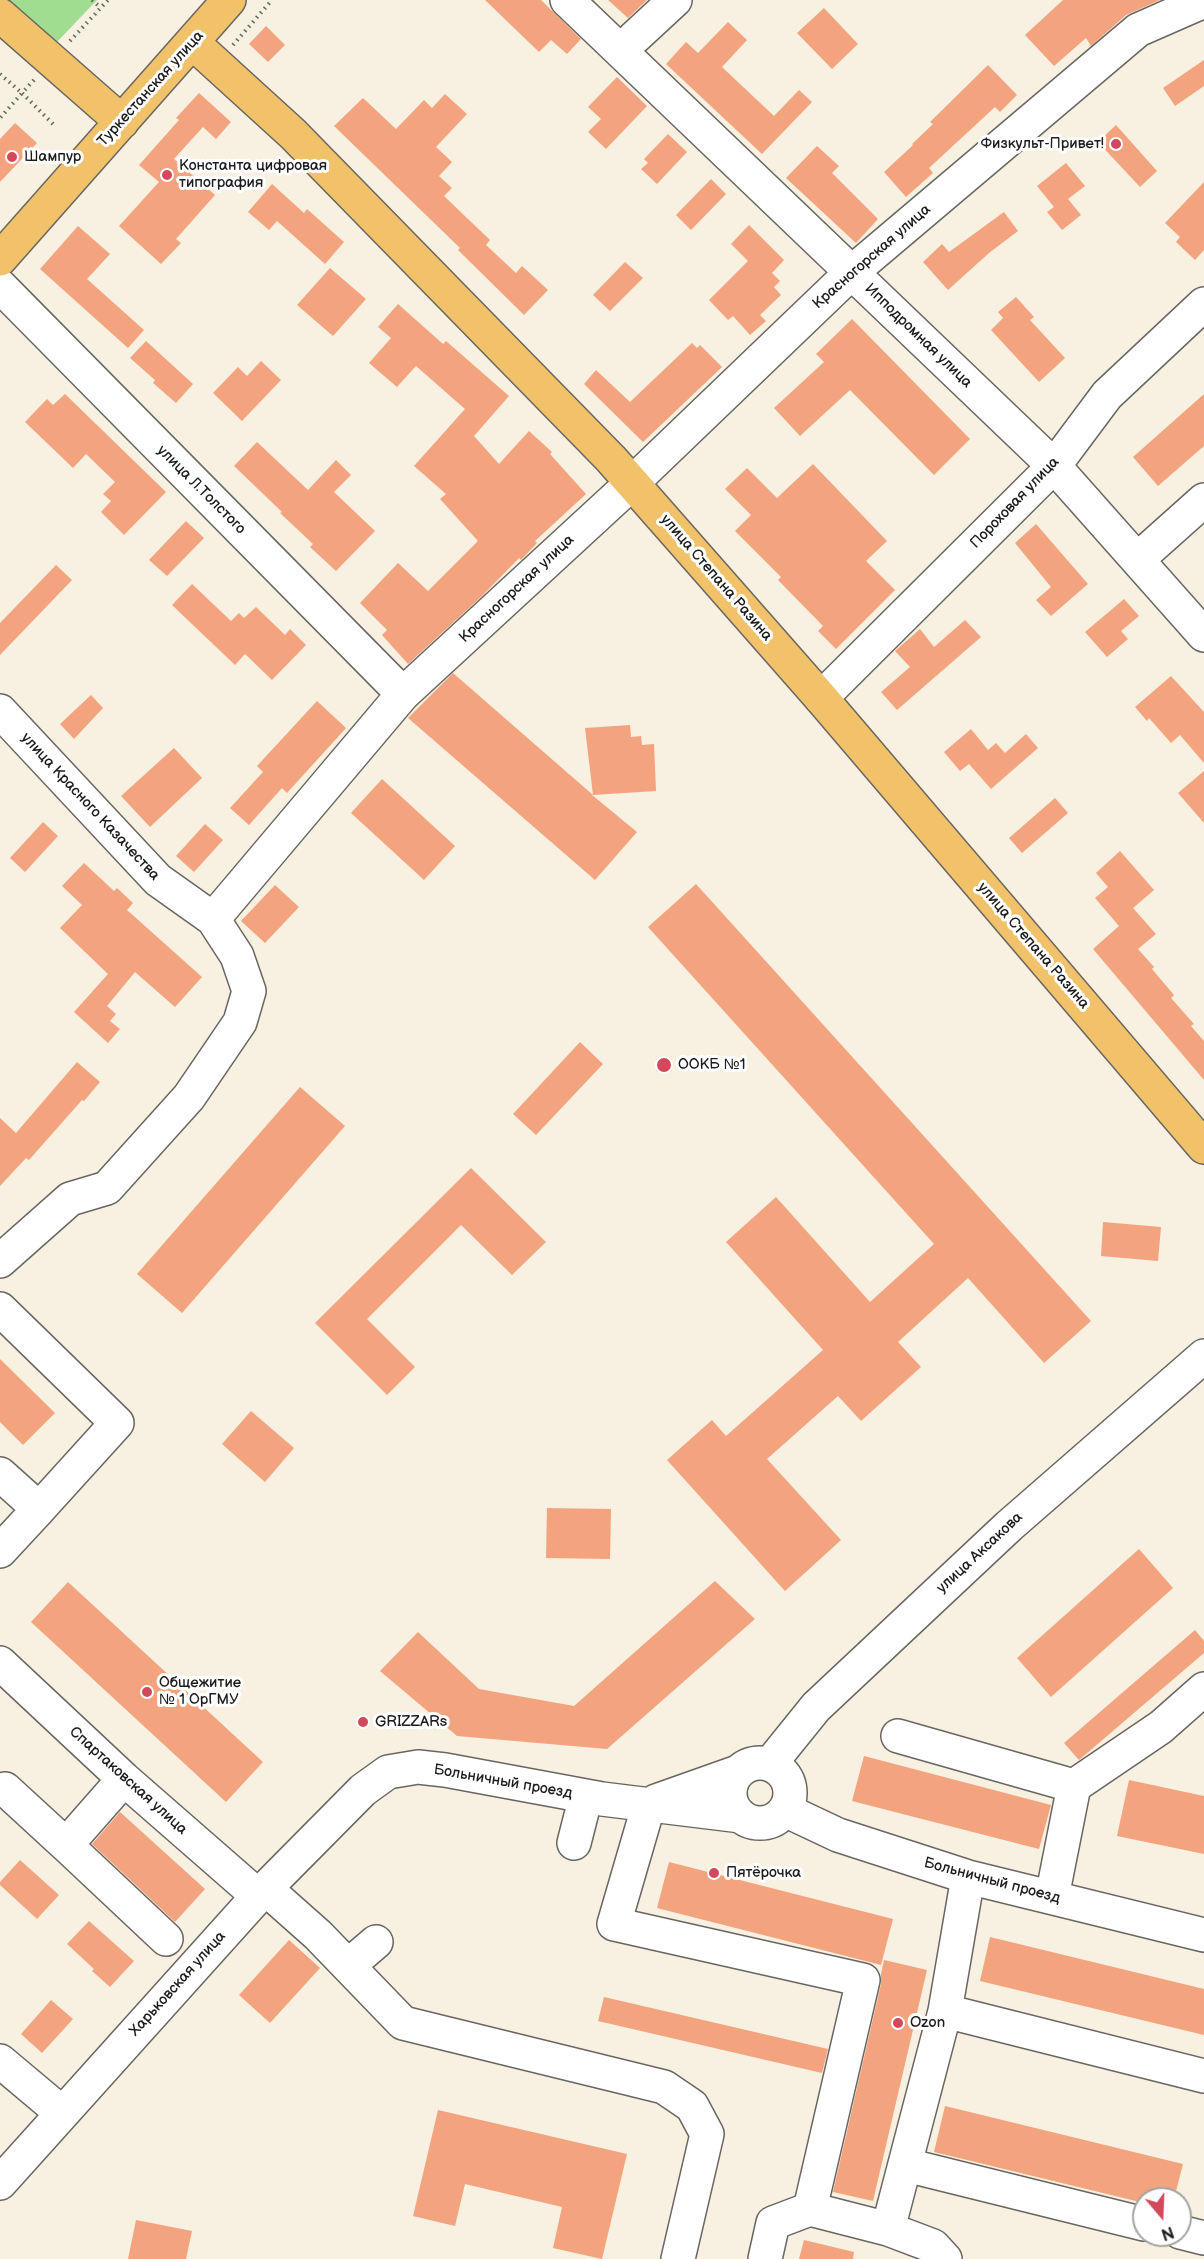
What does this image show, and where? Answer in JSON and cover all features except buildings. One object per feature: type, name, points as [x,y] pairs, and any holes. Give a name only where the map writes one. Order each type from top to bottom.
[{"type":"main road","name":"Туркестанская улица","points":[[0,259],[229,0]]},
{"type":"main road","points":[[0,15],[122,122]]},
{"type":"main road","name":"улица Степана Разина","points":[[192,42],[293,134],[611,459],[821,698],[1204,1147]]},
{"type":"street","name":"Ипподромная улица","points":[[567,0],[1054,466],[1204,635]]},
{"type":"street","points":[[621,50],[675,0]]},
{"type":"street","name":"Красногорская улица","points":[[213,920],[403,694],[632,483],[852,272],[1138,30],[1204,1]]},
{"type":"street","name":"улица Л.Толстого","points":[[0,286],[403,694]]},
{"type":"street","name":"Пороховая улица","points":[[821,698],[1054,466],[1107,395],[1204,304]]},
{"type":"street","points":[[1138,559],[1204,500]]},
{"type":"street","name":"улица Красного Казачества","points":[[0,711],[158,880],[213,920]]},
{"type":"street","points":[[3,1253],[70,1198],[107,1188],[189,1097],[240,1022],[249,991],[237,956],[213,920]]},
{"type":"street","points":[[0,1309],[117,1423],[0,1551]]},
{"type":"street","name":"улица Аксакова","points":[[770,1764],[816,1707],[958,1573],[1204,1356]]},
{"type":"street","points":[[0,1474],[39,1509]]},
{"type":"street","name":"Спартаковская улица","points":[[6,1681],[262,1892],[318,1935],[403,2023],[664,2087],[692,2106],[708,2134],[678,2259]]},
{"type":"street","points":[[1052,1897],[1074,1786],[1161,1727],[1204,1689]]},
{"type":"street","points":[[898,1736],[1074,1786]]},
{"type":"street","points":[[758,1762],[770,1764],[785,1775],[789,1783],[789,1802],[785,1810],[769,1822],[759,1823],[741,1816],[732,1805],[731,1784],[738,1772],[747,1765],[758,1762]]},
{"type":"street","name":"Больничный проезд","points":[[363,1790],[388,1772],[418,1767],[586,1796],[741,1816]]},
{"type":"street","name":"Больничный проезд","points":[[649,1804],[738,1772]]},
{"type":"street","points":[[66,1845],[124,1779]]},
{"type":"street","points":[[5,1789],[166,1939]]},
{"type":"street","name":"Харьковская улица","points":[[0,2183],[262,1892],[363,1790]]},
{"type":"street","points":[[574,1843],[586,1796]]},
{"type":"street","points":[[649,1804],[614,1924],[863,1980],[810,2209]]},
{"type":"street","name":"Больничный проезд","points":[[785,1810],[838,1834],[968,1877],[1204,1935]]},
{"type":"street","points":[[888,2229],[945,2011],[968,1877]]},
{"type":"street","points":[[348,1966],[376,1942]]},
{"type":"street","points":[[945,2011],[1204,2076]]},
{"type":"street","points":[[0,2061],[62,2113]]},
{"type":"street","points":[[906,2165],[1132,2221]]},
{"type":"street","points":[[765,2259],[772,2223],[810,2209],[888,2229],[933,2246],[945,2259]]},
{"type":"path","points":[[92,0],[101,8]]},
{"type":"path","points":[[69,42],[108,0]]},
{"type":"path","points":[[231,48],[272,0]]},
{"type":"path","points":[[0,74],[56,127]]},
{"type":"path","points":[[0,118],[37,77]]},
{"type":"green space","points":[[8,0],[97,0],[56,43]]},
{"type":"place","name":"Физкульт-Привет!","points":[[1116,144]]},
{"type":"place","name":"Шампур","points":[[12,157]]},
{"type":"place","name":"Константа цифровая типография","points":[[167,175]]},
{"type":"place","name":"ООКБ №1","points":[[664,1065]]},
{"type":"place","name":"Общежитие № 1 ОрГМУ","points":[[147,1692]]},
{"type":"place","name":"GRIZZARs","points":[[363,1722]]},
{"type":"place","name":"Пятёрочка","points":[[714,1873]]},
{"type":"place","name":"Ozon","points":[[898,2023]]}]
